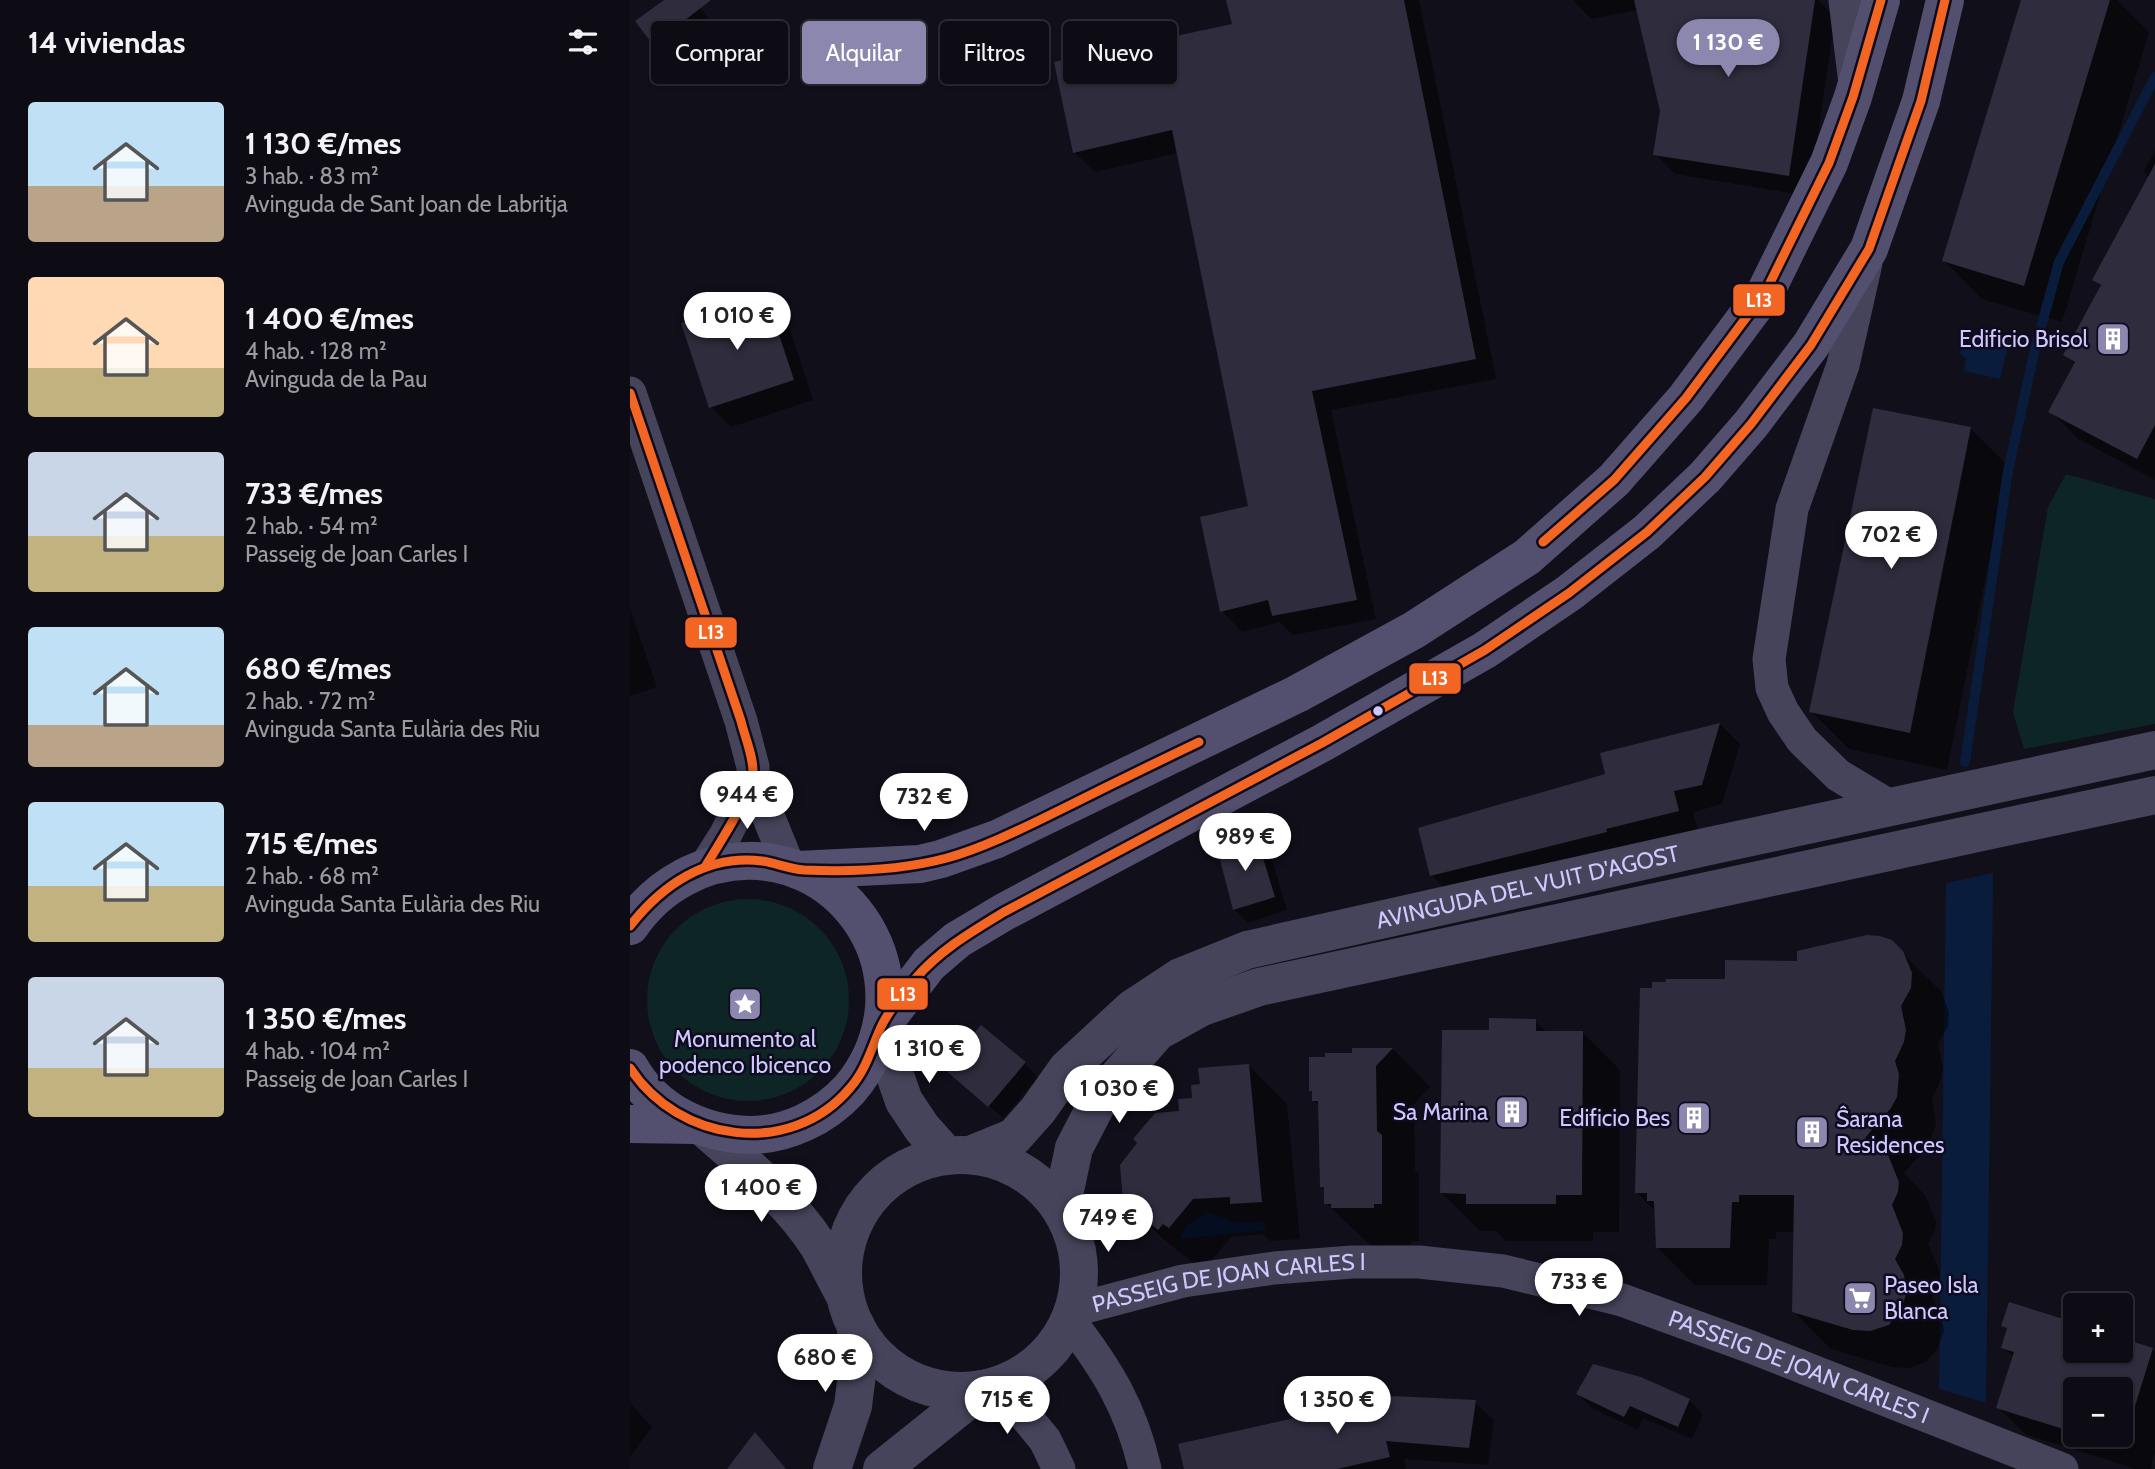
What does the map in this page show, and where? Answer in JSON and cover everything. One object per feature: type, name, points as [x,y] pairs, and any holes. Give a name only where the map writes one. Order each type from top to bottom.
[{"type":"main road","points":[[630,926],[660,891],[681,877],[705,867],[758,861],[794,868],[920,864],[997,839],[1297,694],[1414,630],[1527,557],[1614,480],[1686,398],[1766,291],[1829,163],[1855,90],[1881,0]]},
{"type":"main road","points":[[881,1029],[929,964],[957,940],[1485,650],[1588,578],[1647,532],[1705,477],[1751,425],[1811,345],[1869,250],[1921,101],[1945,0]]},
{"type":"main road","points":[[630,1124],[699,1126],[752,1135],[777,1131],[801,1124],[823,1112],[859,1078],[872,1057],[881,1029],[885,995],[881,966],[872,939],[856,914],[837,893],[794,868]]},
{"type":"main road","points":[[630,1068],[652,1096],[672,1113],[699,1126]]},
{"type":"street","points":[[1845,0],[1855,90]]},
{"type":"street","points":[[1869,250],[1843,365],[1793,509],[1769,659],[1772,688],[1783,712],[1802,740],[1838,775],[1891,807]]},
{"type":"street","points":[[631,396],[643,471],[741,721],[753,773],[794,868]]},
{"type":"street","name":"AVINGUDA DEL VUIT D'AGOST","points":[[959,1156],[1014,1137],[1038,1110],[1067,1069],[1133,1008],[1180,976],[1247,950],[2155,750]]},
{"type":"street","points":[[705,867],[726,834],[753,773]]},
{"type":"street","name":"AVINGUDA DEL VUIT D'AGOST","points":[[1061,1209],[1074,1148],[1101,1096],[1157,1032],[1202,1007],[1259,987],[2155,795]]},
{"type":"street","points":[[881,1029],[904,1101],[922,1128],[959,1156]]},
{"type":"street","points":[[699,1126],[757,1174],[817,1244],[851,1312],[878,1356],[908,1378],[944,1389],[990,1387],[1045,1440],[1059,1469]]},
{"type":"street","points":[[832,1469],[853,1406],[857,1374],[851,1312],[843,1274],[845,1250],[853,1226],[865,1205],[881,1186],[923,1161],[959,1156],[1006,1163],[1022,1172],[1050,1195],[1061,1209],[1072,1233],[1079,1258],[1078,1293],[1072,1315],[1057,1341],[1041,1360],[1021,1374],[990,1387],[882,1469]]},
{"type":"street","name":"PASSEIG DE JOAN CARLES I","points":[[1072,1315],[1183,1281],[1274,1268],[1352,1262],[1419,1262],[1503,1271],[1622,1300],[1751,1347],[2062,1469]]},
{"type":"street","points":[[1072,1315],[1116,1387],[1127,1411],[1145,1469]]},
{"type":"green space","points":[[2066,474],[2155,499],[2155,724],[2024,749],[2013,712],[2048,507]]},
{"type":"green space","points":[[748,899],[787,906],[820,928],[842,961],[849,1000],[842,1039],[820,1072],[787,1094],[748,1101],[709,1094],[676,1072],[654,1039],[647,1000],[654,961],[676,928],[709,906]]},
{"type":"water","points":[[1974,332],[2009,340],[2000,379],[1964,371],[1966,358],[1960,354],[1961,347],[1968,344]]},
{"type":"water","points":[[1993,873],[1986,1403],[1939,1389],[1946,883]]},
{"type":"water","points":[[1207,1212],[1238,1223],[1265,1222],[1265,1230],[1179,1239],[1186,1226]]},
{"type":"building","points":[[664,0],[711,0],[684,21],[651,21],[651,42],[635,21]]},
{"type":"building","points":[[1226,0],[1404,0],[1476,359],[1312,391],[1357,600],[1272,616],[1268,600],[1220,612],[1200,517],[1248,506],[1172,130],[1073,153],[1054,62],[1063,60],[1063,84],[1177,84],[1177,36],[1232,24]]},
{"type":"building","points":[[1634,0],[1815,0],[1789,176],[1653,155],[1660,111]]},
{"type":"building","points":[[2021,0],[2110,0],[2024,286],[1942,261]]},
{"type":"building","name":"Edificio Brisol","points":[[2155,164],[2155,425],[2137,459],[2048,412],[2075,362],[2063,355],[2101,285],[2092,280]]},
{"type":"building","points":[[766,295],[794,380],[709,408],[681,323]]},
{"type":"building","points":[[1873,408],[1971,427],[1910,733],[1809,712]]},
{"type":"building","points":[[1720,723],[1702,785],[1674,791],[1679,811],[1606,829],[1607,832],[1430,876],[1418,828],[1605,774],[1600,753]]},
{"type":"building","points":[[1256,835],[1275,897],[1233,910],[1217,848]]},
{"type":"building","points":[[1867,935],[1892,940],[1903,951],[1912,973],[1911,988],[1901,1006],[1906,1030],[1904,1042],[1895,1061],[1899,1074],[1897,1097],[1865,1138],[1888,1155],[1899,1182],[1892,1205],[1903,1233],[1902,1245],[1895,1259],[1904,1275],[1907,1292],[1900,1311],[1889,1325],[1870,1331],[1853,1330],[1792,1312],[1794,1195],[1739,1195],[1739,1202],[1732,1202],[1730,1248],[1656,1248],[1654,1201],[1647,1201],[1647,1193],[1635,1193],[1640,988],[1652,988],[1652,982],[1665,982],[1666,979],[1725,979],[1725,960],[1797,961],[1797,951]]},
{"type":"building","name":"Sa Marina","points":[[1489,1018],[1536,1019],[1536,1031],[1583,1031],[1582,1195],[1556,1195],[1556,1204],[1466,1204],[1466,1194],[1440,1193],[1442,1030],[1489,1030]]},
{"type":"building","points":[[981,1025],[1026,1062],[988,1107],[944,1069]]},
{"type":"building","points":[[1352,1048],[1393,1048],[1376,1066],[1377,1131],[1382,1135],[1382,1204],[1374,1204],[1374,1208],[1331,1208],[1331,1204],[1324,1204],[1324,1187],[1320,1187],[1318,1101],[1312,1101],[1312,1091],[1309,1091],[1309,1057],[1325,1057],[1325,1053],[1352,1053]]},
{"type":"building","points":[[1249,1064],[1262,1202],[1230,1204],[1230,1197],[1193,1199],[1169,1228],[1163,1224],[1158,1230],[1123,1201],[1120,1165],[1137,1143],[1133,1139],[1155,1113],[1179,1111],[1178,1099],[1192,1098],[1191,1085],[1200,1084],[1198,1068]]},
{"type":"building","points":[[2009,1302],[2063,1319],[2063,1363],[2133,1363],[2133,1342],[2153,1348],[2133,1413],[2133,1377],[2063,1377],[2063,1429],[1996,1408],[2014,1352],[2001,1348],[2007,1328],[2001,1326]]},
{"type":"building","points":[[1593,1364],[1641,1377],[1690,1399],[1678,1427],[1630,1406],[1624,1417],[1576,1394]]},
{"type":"building","points":[[1393,1396],[1476,1400],[1469,1448],[1386,1441],[1390,1457],[1337,1469],[1184,1469],[1178,1444]]},
{"type":"building","points":[[755,1432],[786,1469],[727,1469]]},
{"type":"waterway","points":[[1965,762],[2008,471],[2035,349],[2059,262],[2155,77]]},
{"type":"transit line","name":"L13","points":[[1543,542],[1614,480],[1686,398],[1766,291],[1829,163],[1853,97],[1881,0]]},
{"type":"transit line","name":"L13","points":[[630,1068],[651,1093],[676,1112],[705,1126],[736,1132],[767,1132],[797,1125],[825,1111],[856,1081],[884,1021],[901,996],[935,959],[956,942],[1004,912],[1322,743],[1485,650],[1569,593],[1647,532],[1705,477],[1751,424],[1811,345],[1869,249],[1921,101],[1945,0]]},
{"type":"transit line","name":"L13","points":[[630,393],[741,721],[752,761],[753,775],[747,794],[705,867]]},
{"type":"transit line","name":"L13","points":[[630,926],[671,886],[687,876],[723,862],[762,861],[804,870],[858,870],[894,868],[962,854],[1018,830],[1199,742]]},
{"type":"place","name":"Edificio Brisol","points":[[2113,339]]},
{"type":"place","name":"Monumento al podenco Ibicenco","points":[[745,1004]]},
{"type":"place","name":"Sa Marina","points":[[1512,1112]]},
{"type":"place","name":"Edificio Bes","points":[[1694,1118]]},
{"type":"place","name":"Ŝarana Residences","points":[[1812,1132]]},
{"type":"place","name":"Paseo Isla Blanca","points":[[1860,1298]]}]
